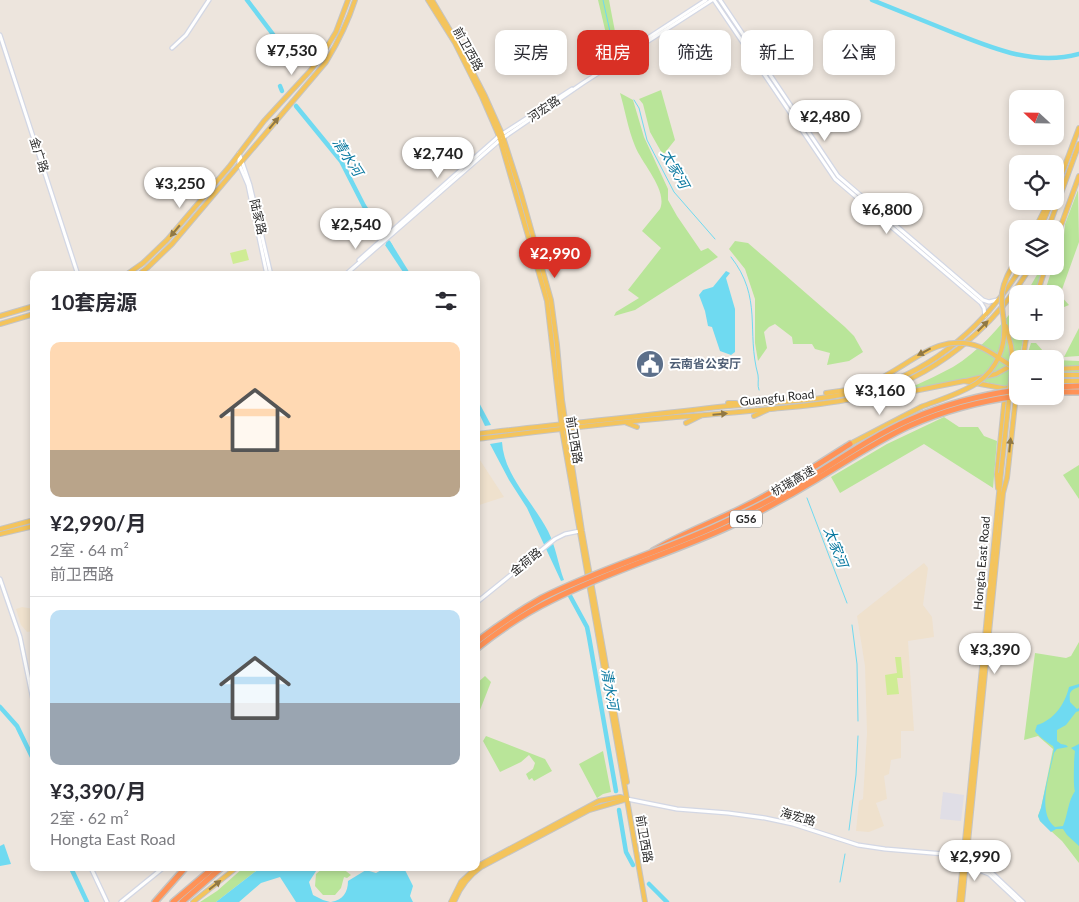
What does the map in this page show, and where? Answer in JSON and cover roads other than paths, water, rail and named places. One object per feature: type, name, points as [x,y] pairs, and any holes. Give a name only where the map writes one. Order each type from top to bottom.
[{"type":"highway","points":[[1064,388],[1079,389]]},
{"type":"highway","points":[[1064,391],[1079,389]]},
{"type":"highway","name":"杭瑞高速","points":[[480,639],[543,598],[704,532],[754,508],[800,483],[877,436],[909,420],[959,402],[1009,391]]},
{"type":"highway","name":"杭瑞高速","points":[[480,646],[513,622],[552,600],[688,545],[744,520],[908,427],[961,407],[1009,398]]},
{"type":"highway","points":[[639,558],[674,539],[752,504],[802,476],[850,444]]},
{"type":"highway","points":[[155,902],[182,871]]},
{"type":"highway","points":[[173,902],[209,871]]},
{"type":"highway","points":[[182,902],[218,871]]},
{"type":"main road","points":[[132,271],[167,240],[229,167],[239,152],[320,58],[336,32],[348,0]]},
{"type":"main road","points":[[144,271],[172,244],[326,62],[345,27],[355,0]]},
{"type":"main road","name":"前卫西路","points":[[430,0],[455,43],[501,137],[551,300],[564,427],[580,532],[628,799]]},
{"type":"main road","points":[[1064,168],[1079,128]]},
{"type":"main road","points":[[1051,220],[1079,144]]},
{"type":"main road","points":[[1063,220],[1079,176]]},
{"type":"main road","points":[[850,444],[921,407],[966,389],[988,373],[995,364],[1002,347],[1004,333],[1003,288],[1009,272]]},
{"type":"main road","name":"Guangfu Road","points":[[480,438],[749,404],[795,401],[872,388],[922,366],[958,342],[1002,297],[1016,275]]},
{"type":"main road","name":"Guangfu Road","points":[[480,434],[771,409],[832,402],[862,396],[897,384],[925,371],[962,346],[1009,299],[1025,275]]},
{"type":"main road","points":[[0,317],[30,308]]},
{"type":"main road","points":[[0,324],[30,315]]},
{"type":"main road","name":"Hongta East Road","points":[[966,856],[998,491],[1013,362],[1011,346],[1003,317]]},
{"type":"main road","points":[[826,393],[847,390],[870,383],[890,374],[926,351],[950,343],[965,343],[981,348],[1009,364]]},
{"type":"main road","points":[[862,396],[894,395],[964,382],[996,374],[1009,367]]},
{"type":"main road","points":[[1064,369],[1079,368]]},
{"type":"main road","points":[[1064,375],[1079,375]]},
{"type":"main road","points":[[1064,381],[1079,381]]},
{"type":"main road","points":[[964,382],[1009,388]]},
{"type":"main road","points":[[985,385],[998,394],[1004,408]]},
{"type":"main road","points":[[998,491],[997,474],[1005,388]]},
{"type":"main road","points":[[795,401],[813,395]]},
{"type":"main road","points":[[728,403],[749,404]]},
{"type":"main road","name":"Hongta East Road","points":[[961,902],[1003,494],[1007,478],[1015,405]]},
{"type":"main road","points":[[754,416],[771,409]]},
{"type":"main road","points":[[686,423],[702,415]]},
{"type":"main road","points":[[625,422],[637,427]]},
{"type":"main road","name":"前卫西路","points":[[564,427],[646,902]]},
{"type":"main road","points":[[0,529],[30,521]]},
{"type":"main road","points":[[0,534],[30,527]]},
{"type":"main road","name":"海宏路","points":[[480,865],[599,801],[620,798],[628,799]]},
{"type":"main road","name":"海宏路","points":[[480,868],[589,810],[628,799]]},
{"type":"main road","points":[[193,902],[232,871]]},
{"type":"main road","name":"海宏路","points":[[453,902],[461,882],[472,871]]},
{"type":"main road","name":"海宏路","points":[[453,902],[464,884],[475,871]]},
{"type":"street","points":[[172,48],[186,34],[208,0]]},
{"type":"street","name":"河宏路","points":[[348,271],[501,137],[706,0]]},
{"type":"street","points":[[713,0],[793,114]]},
{"type":"street","name":"河宏路","points":[[501,137],[713,0]]},
{"type":"street","points":[[720,0],[835,178],[956,279],[986,301],[992,302],[1002,297]]},
{"type":"street","name":"金广路","points":[[0,35],[77,271]]},
{"type":"street","points":[[239,152],[239,164]]},
{"type":"street","name":"陆家路","points":[[239,152],[250,185],[268,271]]},
{"type":"street","name":"陆家路","points":[[239,164],[248,185],[268,271]]},
{"type":"street","points":[[956,279],[982,304],[985,310],[984,317]]},
{"type":"street","name":"金荷路","points":[[480,600],[555,538],[565,534],[580,532]]},
{"type":"street","points":[[0,579],[20,637],[30,690]]},
{"type":"street","name":"海宏路","points":[[628,799],[677,809],[764,818],[792,824],[858,845],[966,856]]},
{"type":"street","points":[[966,856],[979,870],[989,874],[1019,902]]},
{"type":"street","points":[[966,856],[991,872],[1023,902]]},
{"type":"street","points":[[92,871],[107,902]]},
{"type":"street","points":[[121,902],[159,871]]},
{"type":"water","points":[[390,241],[409,271],[402,271],[385,245]]},
{"type":"water","points":[[726,271],[730,273],[726,278],[735,309],[735,352],[731,355],[720,351],[712,327],[708,326],[699,295],[703,290],[713,287]]},
{"type":"water","points":[[480,404],[491,425],[485,426],[480,415]]},
{"type":"water","points":[[502,442],[504,454],[513,477],[551,537],[564,580],[561,581],[527,508],[509,480],[490,444]]},
{"type":"water","points":[[1079,684],[1079,687],[1071,692],[1070,702],[1077,709],[1079,708],[1079,711],[1076,712],[1066,725],[1057,730],[1057,741],[1068,747],[1057,749],[1054,753],[1045,803],[1049,821],[1055,827],[1063,826],[1075,791],[1075,751],[1071,748],[1079,744],[1079,846],[1063,829],[1056,829],[1051,832],[1040,821],[1038,816],[1054,749],[1035,731],[1037,725],[1049,719],[1058,711],[1069,687]]},
{"type":"water","points":[[4,844],[11,864],[0,866],[0,846]]},
{"type":"water","points":[[256,871],[316,871],[309,882],[313,895],[330,902],[296,902],[280,877],[261,883],[239,902],[216,902]]},
{"type":"water","points":[[364,871],[376,873],[380,871],[406,871],[413,886],[410,896],[413,902],[331,902],[344,895],[348,881]]},
{"type":"waterway","name":"清水河","points":[[247,0],[275,37],[281,56]]},
{"type":"waterway","name":"太家河","points":[[603,0],[610,30]]},
{"type":"waterway","points":[[872,0],[984,45],[1015,54],[1047,58],[1079,54]]},
{"type":"waterway","name":"清水河","points":[[280,86],[282,91]]},
{"type":"waterway","name":"太家河","points":[[634,100],[639,108],[647,140],[674,192],[715,239]]},
{"type":"waterway","name":"清水河","points":[[296,106],[341,161],[364,206],[391,247]]},
{"type":"waterway","name":"太家河","points":[[731,257],[741,272],[750,301],[759,390]]},
{"type":"waterway","name":"太家河","points":[[807,498],[847,603]]},
{"type":"waterway","name":"清水河","points":[[569,594],[587,627],[616,791]]},
{"type":"waterway","name":"太家河","points":[[852,625],[857,664],[858,721]]},
{"type":"waterway","points":[[0,707],[17,726],[30,753]]},
{"type":"waterway","name":"太家河","points":[[849,830],[856,775],[858,736]]},
{"type":"waterway","name":"清水河","points":[[619,810],[626,852],[633,865]]},
{"type":"waterway","name":"太家河","points":[[840,882],[845,854]]},
{"type":"waterway","points":[[72,871],[87,902]]},
{"type":"waterway","name":"清水河","points":[[649,884],[667,902]]},
{"type":"place","name":"云南省公安厅","points":[[650,364]]}]
